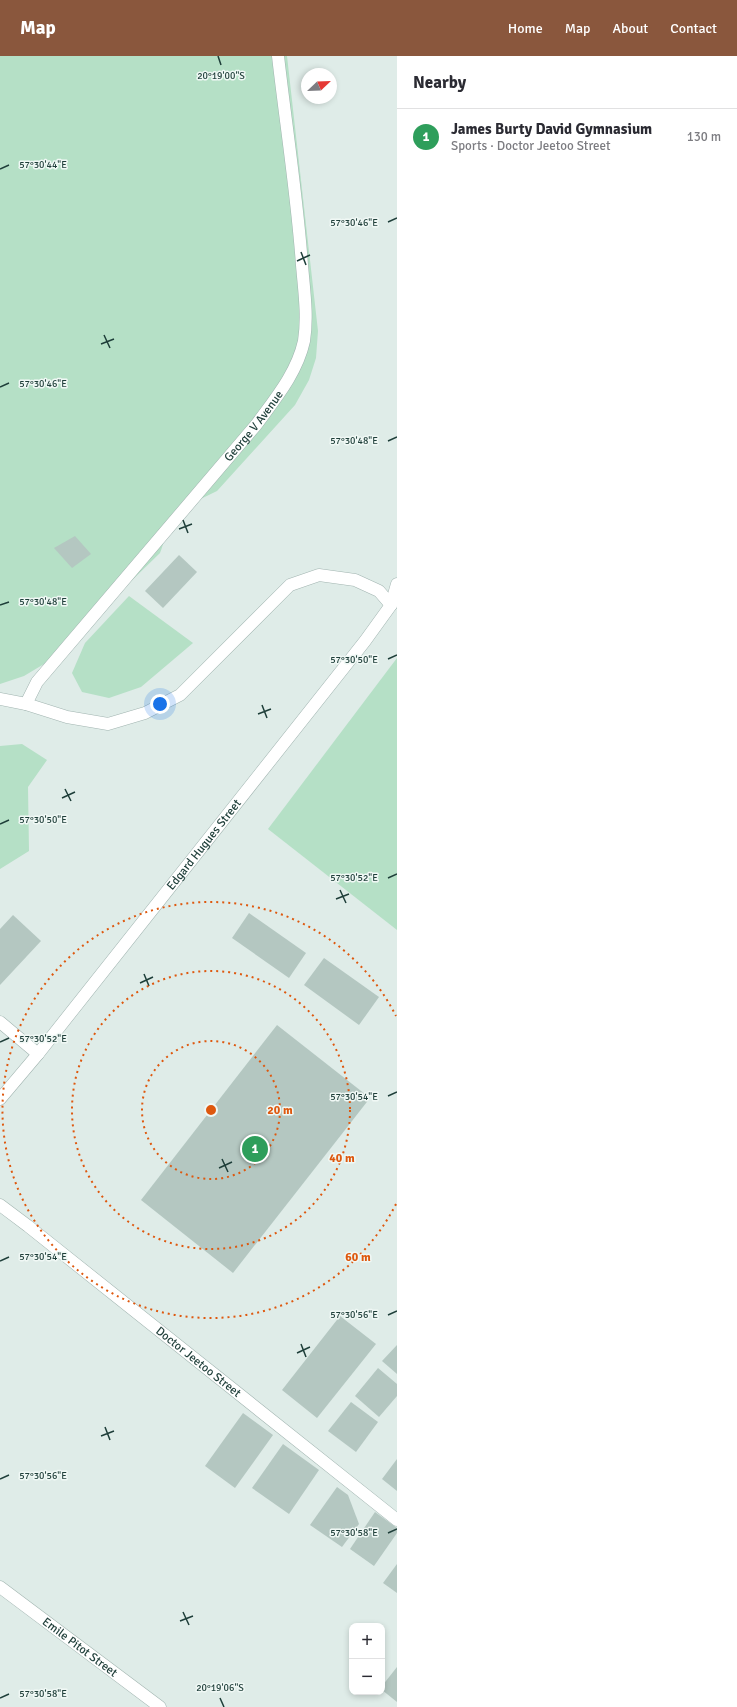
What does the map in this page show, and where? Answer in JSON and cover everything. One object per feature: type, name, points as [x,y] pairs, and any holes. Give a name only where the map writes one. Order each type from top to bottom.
[{"type":"street","name":"George V Avenue","points":[[26,704],[38,682],[256,425],[285,387],[296,362],[303,342],[306,320],[299,234],[278,56]]},
{"type":"street","points":[[0,699],[26,704],[67,717],[108,724],[145,712],[180,695],[290,585],[319,575],[355,580],[379,591],[391,605]]},
{"type":"street","name":"Edgard Hugues Street","points":[[0,1099],[38,1054],[360,648],[391,605],[397,584]]},
{"type":"street","points":[[0,1022],[38,1054]]},
{"type":"street","name":"Doctor Jeetoo Street","points":[[0,1206],[35,1231],[397,1520]]},
{"type":"street","name":"Emile Pitot Street","points":[[0,1587],[160,1707]]},
{"type":"green space","points":[[0,56],[287,56],[318,331],[316,358],[309,380],[295,405],[217,491],[174,512],[169,520],[160,553],[49,661],[24,676],[0,684]]},
{"type":"green space","points":[[129,596],[193,643],[141,687],[109,698],[82,692],[72,673],[85,643]]},
{"type":"green space","points":[[397,658],[397,930],[268,829]]},
{"type":"green space","points":[[22,744],[47,760],[28,787],[29,851],[0,869],[0,746]]},
{"type":"building","points":[[75,536],[91,554],[72,568],[54,548]]},
{"type":"building","points":[[179,555],[197,572],[163,608],[145,591]]},
{"type":"building","points":[[249,913],[306,953],[289,978],[232,938]]},
{"type":"building","points":[[13,915],[41,941],[0,985],[0,929]]},
{"type":"building","points":[[324,958],[379,997],[359,1025],[304,985]]},
{"type":"building","points":[[277,1025],[370,1098],[233,1273],[141,1200]]},
{"type":"building","points":[[340,1316],[376,1344],[317,1418],[282,1390]]},
{"type":"building","points":[[397,1345],[397,1374],[382,1361]]},
{"type":"building","points":[[378,1368],[397,1384],[397,1396],[379,1417],[355,1396]]},
{"type":"building","points":[[351,1402],[378,1422],[356,1452],[328,1431]]},
{"type":"building","points":[[243,1413],[273,1435],[235,1488],[205,1466]]},
{"type":"building","points":[[283,1444],[319,1470],[289,1514],[252,1488]]},
{"type":"building","points":[[397,1459],[397,1491],[382,1479]]},
{"type":"building","points":[[337,1487],[348,1495],[359,1524],[342,1547],[310,1525]]},
{"type":"building","points":[[375,1512],[397,1528],[397,1533],[374,1566],[350,1549]]},
{"type":"building","points":[[397,1564],[397,1593],[383,1583]]},
{"type":"building","points":[[397,1667],[397,1702],[385,1692],[385,1682]]},
{"type":"place","name":"James Burty David Gymnasium","points":[[255,1149]]}]
